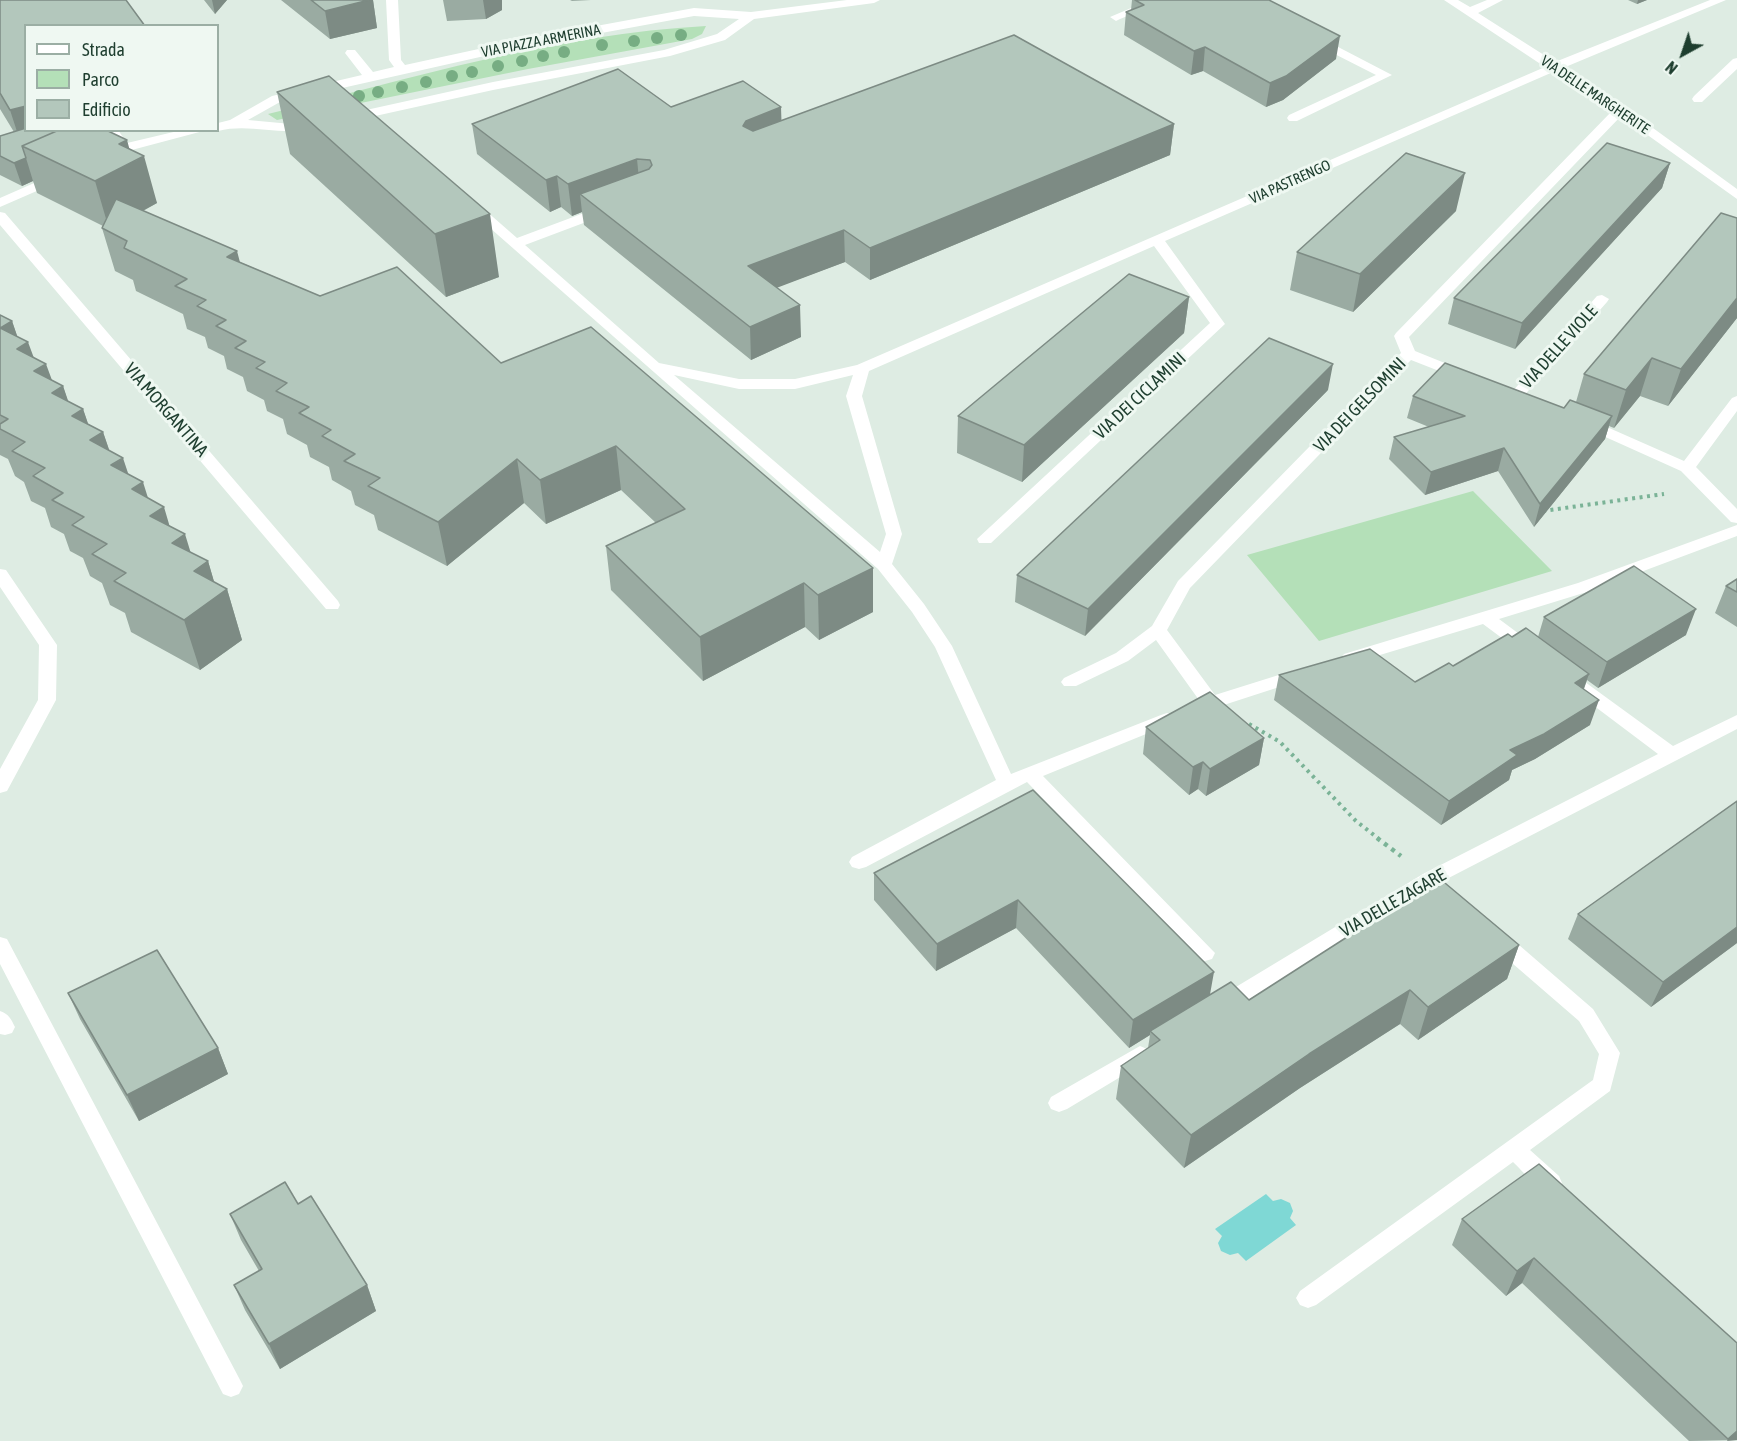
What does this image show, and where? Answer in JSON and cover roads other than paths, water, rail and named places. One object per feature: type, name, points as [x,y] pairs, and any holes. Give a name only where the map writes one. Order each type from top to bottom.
[{"type":"street","points":[[392,0],[395,60],[402,69]]},
{"type":"street","name":"VIA PIAZZA ARMERINA","points":[[223,122],[276,99],[370,76],[694,12],[751,16],[874,0]]},
{"type":"street","points":[[1116,17],[1161,0]]},
{"type":"street","name":"VIA DELLE MARGHERITE","points":[[1450,0],[1620,110],[1737,195]]},
{"type":"street","points":[[1469,12],[1497,0]]},
{"type":"street","name":"VIA PASTRENGO","points":[[654,366],[739,384],[795,384],[862,368],[1554,67],[1720,0]]},
{"type":"street","points":[[223,122],[291,128],[371,119],[493,86],[666,53],[721,37],[751,16]]},
{"type":"street","points":[[1293,118],[1386,75],[1307,35]]},
{"type":"street","points":[[351,53],[370,76]]},
{"type":"street","points":[[1698,99],[1737,63]]},
{"type":"street","name":"VIA DEI GELSOMINI","points":[[1070,682],[1122,657],[1158,630],[1184,585],[1410,354],[1401,336],[1620,110]]},
{"type":"street","points":[[112,132],[124,148]]},
{"type":"street","points":[[93,161],[124,148],[192,132]]},
{"type":"street","points":[[0,202],[73,171]]},
{"type":"street","points":[[464,198],[884,566],[918,608],[943,646],[1006,783]]},
{"type":"street","points":[[515,244],[614,207]]},
{"type":"street","name":"VIA MORGANTINA","points":[[0,216],[332,605]]},
{"type":"street","name":"VIA DEI CICLAMINI","points":[[985,539],[1218,324],[1157,240]]},
{"type":"street","name":"VIA DELLE VIOLE","points":[[1516,396],[1602,299]]},
{"type":"street","points":[[1410,354],[1473,379]]},
{"type":"street","points":[[862,368],[854,396],[894,534],[884,566]]},
{"type":"street","points":[[1687,468],[1737,401]]},
{"type":"street","points":[[1571,417],[1637,444],[1687,468],[1737,518]]},
{"type":"street","points":[[1336,663],[1584,587],[1737,530]]},
{"type":"street","points":[[0,574],[48,645],[47,700],[0,786]]},
{"type":"street","points":[[1484,616],[1540,658]]},
{"type":"street","points":[[1158,630],[1210,702]]},
{"type":"street","points":[[859,862],[1006,783],[1210,702],[1313,670]]},
{"type":"street","points":[[1569,678],[1672,754]]},
{"type":"street","name":"VIA DELLE ZAGARE","points":[[1210,1012],[1430,879],[1737,721]]},
{"type":"street","points":[[1030,774],[1205,953]]},
{"type":"street","points":[[1430,879],[1447,894]]},
{"type":"street","points":[[1308,1298],[1602,1085],[1610,1053],[1586,1015],[1482,924]]},
{"type":"street","points":[[0,945],[231,1386]]},
{"type":"street","points":[[1059,1103],[1160,1043]]},
{"type":"street","points":[[1515,1150],[1566,1197]]},
{"type":"water","points":[[1266,1194],[1273,1201],[1281,1199],[1290,1203],[1293,1211],[1290,1218],[1296,1225],[1246,1261],[1238,1253],[1230,1255],[1221,1251],[1218,1243],[1222,1236],[1215,1229]]}]
